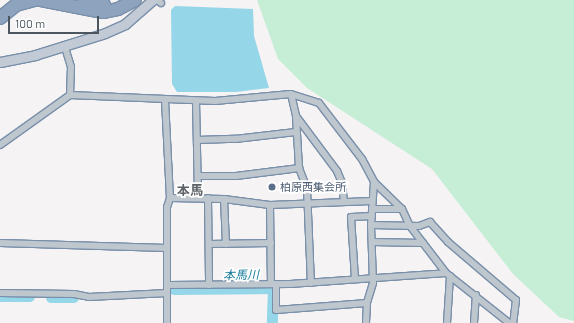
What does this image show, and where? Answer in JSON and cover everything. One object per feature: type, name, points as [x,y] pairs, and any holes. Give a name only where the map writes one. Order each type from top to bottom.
[{"type":"highway","points":[[0,18],[16,5],[35,0]]},
{"type":"highway","points":[[41,0],[103,12],[118,9],[135,0]]},
{"type":"highway","points":[[84,0],[104,4],[121,0]]},
{"type":"main road","points":[[0,62],[65,47],[125,24],[157,1]]},
{"type":"street","points":[[65,47],[71,66],[70,95]]},
{"type":"street","points":[[0,146],[70,95],[165,100],[232,101],[291,94],[319,103],[362,159],[374,182],[402,209],[410,226],[448,274],[509,323]]},
{"type":"street","points":[[291,94],[296,116],[299,168],[306,189],[308,204],[311,283]]},
{"type":"street","points":[[165,100],[170,198],[167,207],[167,323]]},
{"type":"street","points":[[196,101],[198,198]]},
{"type":"street","points":[[296,116],[337,171],[342,183],[344,202]]},
{"type":"street","points":[[197,140],[296,132]]},
{"type":"street","points":[[198,176],[236,176],[299,168]]},
{"type":"street","points":[[366,323],[367,303],[373,278],[371,225],[374,182]]},
{"type":"street","points":[[170,198],[224,199],[270,205],[372,201]]},
{"type":"street","points":[[208,198],[210,285]]},
{"type":"street","points":[[224,199],[226,244]]},
{"type":"street","points":[[270,205],[276,310],[367,303]]},
{"type":"street","points":[[372,209],[402,209]]},
{"type":"street","points":[[354,279],[351,217],[372,216]]},
{"type":"street","points":[[371,225],[410,226],[430,222],[448,242],[516,300],[513,323]]},
{"type":"street","points":[[372,242],[423,243]]},
{"type":"street","points":[[0,243],[167,248]]},
{"type":"street","points":[[209,244],[271,243]]},
{"type":"street","points":[[0,293],[74,294],[89,297],[210,285],[311,283],[448,274]]},
{"type":"street","points":[[447,323],[448,274]]},
{"type":"street","points":[[474,323],[476,295]]},
{"type":"green space","points":[[257,0],[574,0],[574,321],[559,317],[513,274],[432,169],[307,88],[278,59]]},
{"type":"water","points":[[175,6],[253,9],[254,36],[269,88],[236,92],[177,92],[172,84],[171,10]]},
{"type":"waterway","name":"本馬川","points":[[174,289],[273,288],[272,323]]},
{"type":"waterway","name":"本馬川","points":[[0,296],[29,296]]},
{"type":"waterway","name":"本馬川","points":[[51,297],[73,297]]},
{"type":"place","name":"柏原西集会所","points":[[272,187]]},
{"type":"district","name":"本馬","points":[[190,190]]}]
